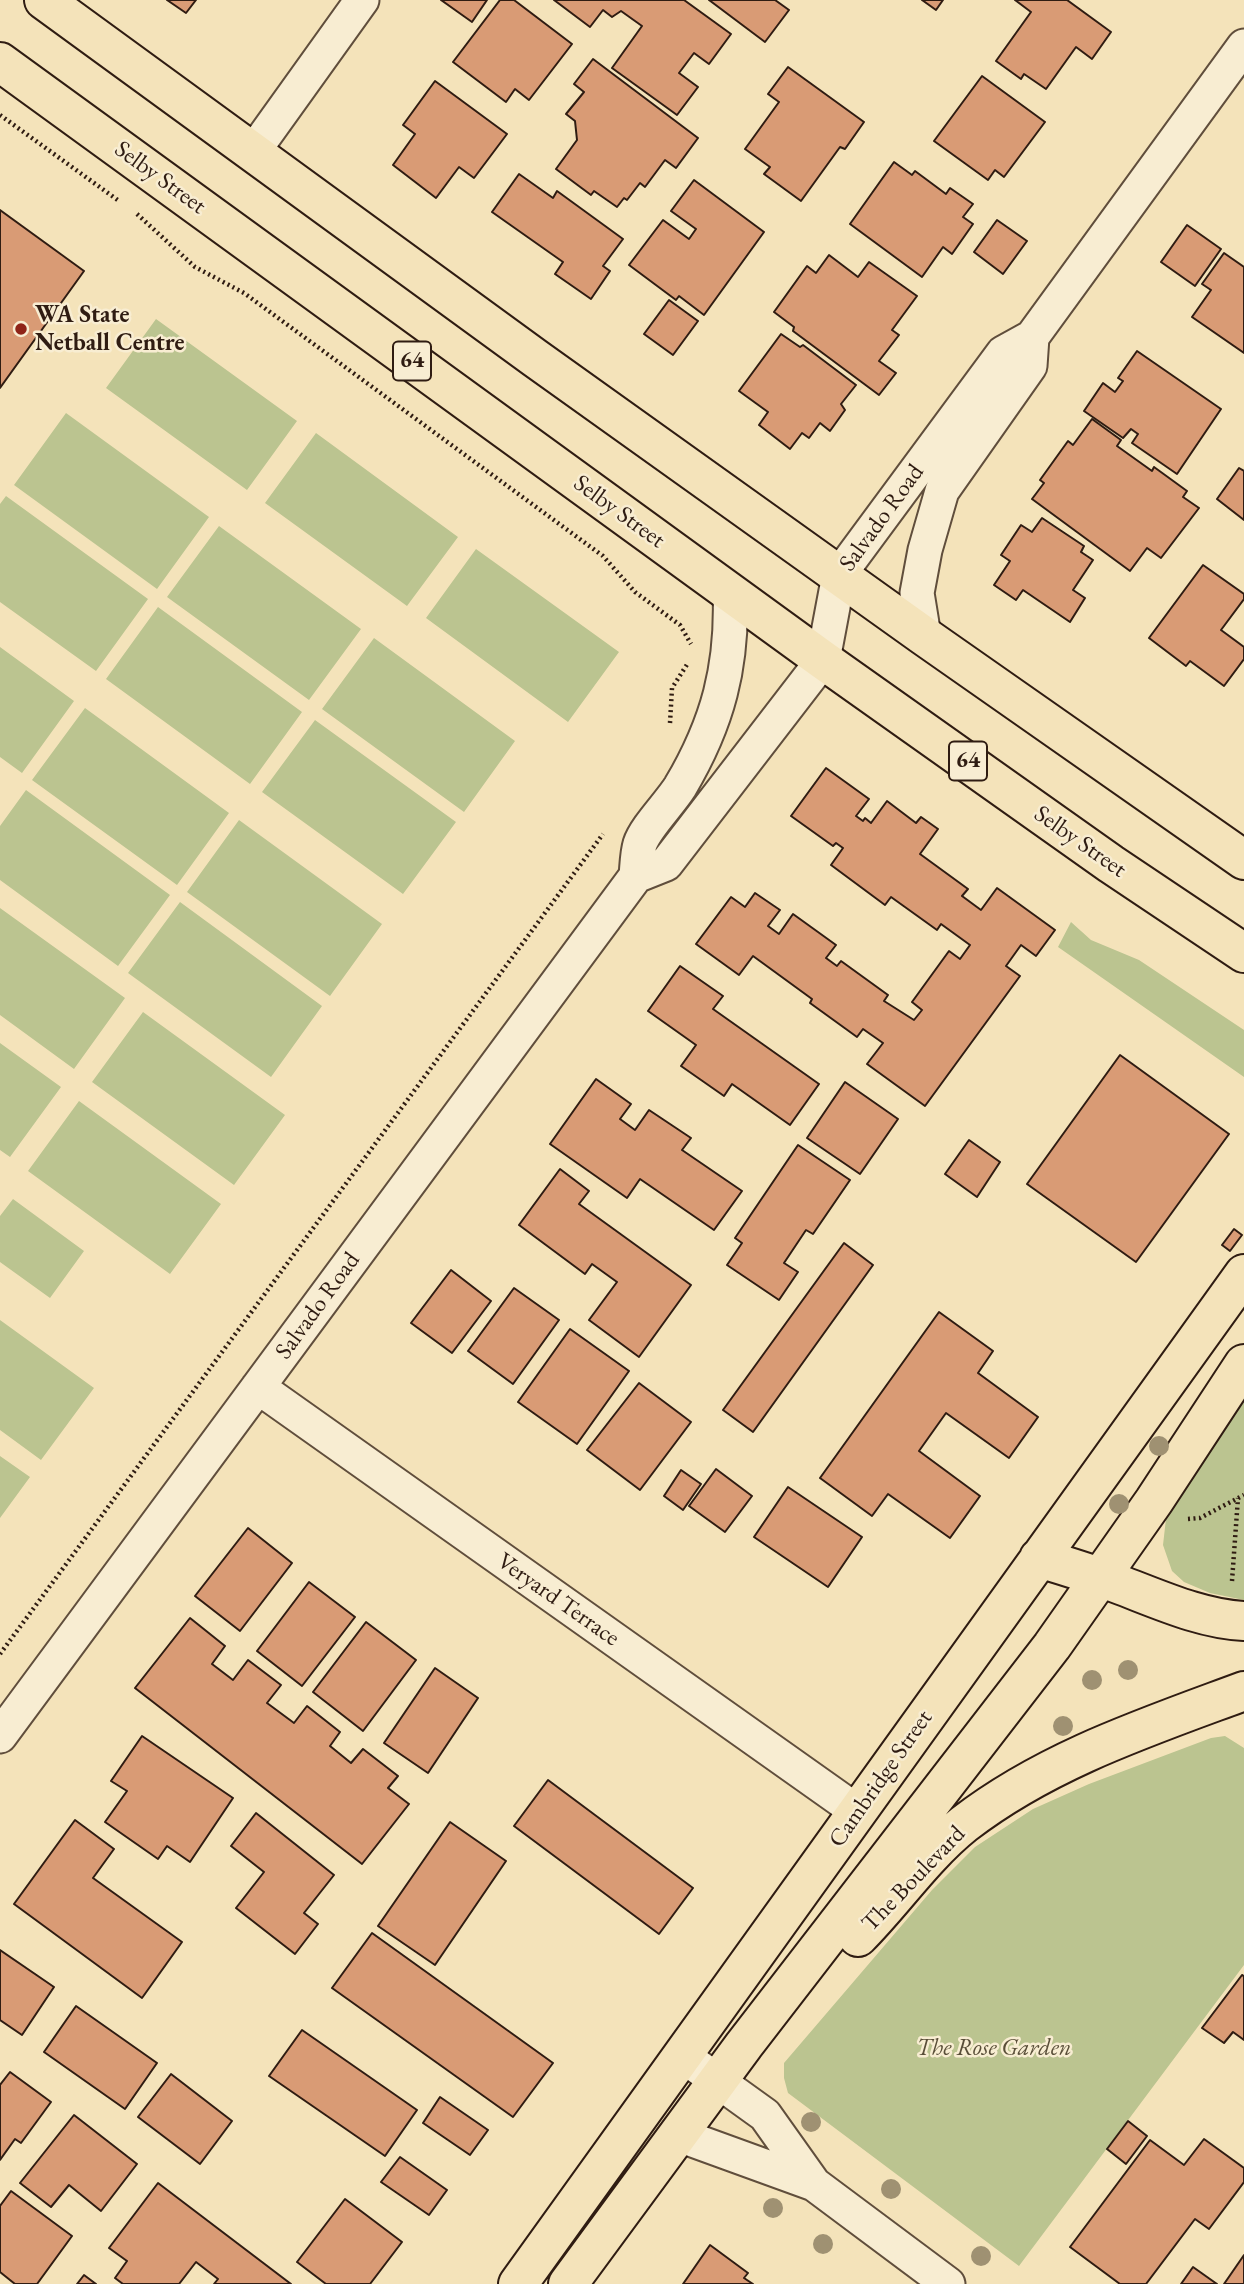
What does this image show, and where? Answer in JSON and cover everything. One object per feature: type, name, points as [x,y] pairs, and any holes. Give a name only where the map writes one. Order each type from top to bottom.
[{"type":"main road","points":[[44,0],[924,636],[1244,860]]},
{"type":"main road","name":"Selby Street","points":[[0,62],[823,660],[1111,864],[1244,953]]},
{"type":"main road","name":"Cambridge Street","points":[[519,2284],[1244,1275]]},
{"type":"main road","name":"Cambridge Street","points":[[568,2284],[758,2028],[1052,1646],[1244,1364]]},
{"type":"main road","points":[[1039,1558],[1227,1621],[1238,1605]]},
{"type":"main road","name":"The Boulevard","points":[[758,2028],[860,1935],[916,1870],[964,1825],[1023,1784],[1083,1752],[1244,1692]]},
{"type":"street","points":[[253,152],[362,0]]},
{"type":"street","name":"Salvado Road","points":[[636,876],[666,863],[823,660],[839,575],[1003,353],[1032,337],[1244,46]]},
{"type":"street","name":"Salvado Road","points":[[924,636],[917,593],[925,550],[942,491],[1030,366],[1032,337]]},
{"type":"street","name":"Salvado Road","points":[[0,1736],[636,876],[640,842],[678,789],[711,725],[725,679],[730,644],[730,592]]},
{"type":"street","name":"Veryard Terrace","points":[[258,1387],[858,1812]]},
{"type":"street","points":[[683,2056],[765,2115],[814,2184]]},
{"type":"street","points":[[679,2135],[814,2184],[948,2284]]},
{"type":"path","points":[[0,115],[141,217],[195,267],[244,293],[603,556],[635,592],[680,625],[691,644],[691,656],[672,688],[669,734]]},
{"type":"path","points":[[684,631],[689,623]]},
{"type":"path","points":[[0,1654],[608,828]]},
{"type":"path","points":[[1184,1520],[1200,1518],[1241,1497],[1238,1605]]},
{"type":"green space","points":[[156,319],[297,421],[247,490],[106,388]]},
{"type":"green space","points":[[66,413],[209,517],[157,589],[14,485]]},
{"type":"green space","points":[[316,433],[458,537],[407,606],[265,503]]},
{"type":"green space","points":[[6,496],[148,599],[96,671],[0,602],[0,504]]},
{"type":"green space","points":[[219,526],[361,629],[309,700],[167,597]]},
{"type":"green space","points":[[476,549],[619,652],[568,722],[426,618]]},
{"type":"green space","points":[[158,607],[302,712],[250,784],[106,679]]},
{"type":"green space","points":[[374,638],[515,741],[464,812],[322,709]]},
{"type":"green space","points":[[0,647],[74,701],[22,773],[0,757]]},
{"type":"green space","points":[[85,708],[229,813],[177,885],[32,780]]},
{"type":"green space","points":[[315,720],[456,822],[403,894],[262,792]]},
{"type":"green space","points":[[26,790],[170,895],[118,966],[0,880],[0,826]]},
{"type":"green space","points":[[239,820],[382,924],[330,996],[187,892]]},
{"type":"green space","points":[[180,902],[322,1006],[271,1077],[128,973]]},
{"type":"green space","points":[[0,908],[125,998],[74,1069],[0,1015]]},
{"type":"green space","points":[[1071,922],[1091,940],[1139,960],[1244,1030],[1244,1077],[1058,947]]},
{"type":"green space","points":[[143,1012],[285,1115],[234,1185],[92,1082]]},
{"type":"green space","points":[[0,1043],[61,1087],[10,1157],[0,1150]]},
{"type":"green space","points":[[79,1101],[221,1204],[170,1274],[28,1171]]},
{"type":"green space","points":[[13,1199],[84,1251],[50,1298],[0,1262],[0,1216]]},
{"type":"green space","points":[[0,1320],[94,1388],[41,1460],[0,1430]]},
{"type":"green space","points":[[1244,1399],[1244,1600],[1210,1593],[1184,1582],[1172,1571],[1163,1545],[1167,1510]]},
{"type":"green space","points":[[0,1456],[30,1477],[0,1518]]},
{"type":"green space","name":"The Rose Garden","points":[[1225,1736],[1244,1748],[1244,1965],[1019,2266],[788,2093],[784,2063],[932,1890],[975,1847],[1033,1809],[1089,1784],[1211,1738]]},
{"type":"building","points":[[167,0],[196,0],[186,13]]},
{"type":"building","points":[[441,0],[487,0],[472,22]]},
{"type":"building","points":[[500,0],[514,0],[572,44],[529,100],[515,89],[506,102],[453,62]]},
{"type":"building","points":[[554,0],[684,0],[731,34],[709,64],[694,53],[679,73],[698,87],[677,115],[612,68],[642,26],[621,11],[612,17],[603,10],[590,27]]},
{"type":"building","points":[[709,0],[775,0],[789,10],[765,42]]},
{"type":"building","points":[[922,0],[943,0],[936,10]]},
{"type":"building","points":[[1015,0],[1067,0],[1111,32],[1092,59],[1076,47],[1046,89],[1024,74],[1021,79],[996,61],[1031,12]]},
{"type":"building","points":[[593,59],[698,138],[676,168],[665,160],[645,187],[640,183],[627,200],[624,198],[617,207],[594,191],[591,195],[556,169],[577,140],[575,121],[566,114],[584,92],[574,84]]},
{"type":"building","points":[[788,67],[864,122],[845,149],[840,147],[801,201],[764,174],[770,167],[745,149],[779,102],[768,94]]},
{"type":"building","points":[[982,76],[1045,122],[1004,177],[995,170],[988,180],[934,141]]},
{"type":"building","points":[[435,81],[507,134],[474,178],[459,167],[436,198],[393,165],[415,134],[403,125]]},
{"type":"building","points":[[894,162],[912,175],[915,171],[946,194],[950,188],[973,204],[963,217],[973,224],[952,254],[943,247],[922,277],[850,224]]},
{"type":"building","points":[[519,174],[553,198],[557,191],[623,239],[603,266],[610,271],[591,299],[555,274],[563,262],[492,212]]},
{"type":"building","points":[[694,180],[764,232],[704,315],[679,296],[676,300],[629,265],[663,220],[689,239],[696,229],[671,211]]},
{"type":"building","name":"WA State Netball Centre","points":[[0,210],[84,271],[0,388]]},
{"type":"building","points":[[997,220],[1027,241],[1003,274],[974,252]]},
{"type":"building","points":[[1187,225],[1221,249],[1195,286],[1161,262]]},
{"type":"building","points":[[1224,253],[1244,267],[1244,353],[1192,317],[1211,290],[1202,284]]},
{"type":"building","points":[[829,255],[858,277],[869,262],[917,296],[892,330],[899,335],[879,361],[896,373],[879,395],[793,331],[794,327],[774,312],[807,266],[816,273]]},
{"type":"building","points":[[669,300],[698,321],[673,355],[644,334]]},
{"type":"building","points":[[781,334],[800,347],[803,345],[856,385],[841,404],[845,410],[830,431],[820,423],[809,438],[802,433],[790,449],[759,425],[768,412],[739,391]]},
{"type":"building","points":[[1137,351],[1221,409],[1177,474],[1132,443],[1138,434],[1131,429],[1123,438],[1084,411],[1103,383],[1115,392],[1123,381],[1118,378]]},
{"type":"building","points":[[1092,419],[1121,440],[1117,446],[1152,471],[1154,467],[1187,491],[1183,497],[1199,508],[1161,558],[1147,548],[1130,571],[1032,499],[1044,483],[1040,480],[1068,441],[1073,445]]},
{"type":"building","points":[[1239,468],[1244,471],[1244,520],[1217,499]]},
{"type":"building","points":[[1042,518],[1084,546],[1081,552],[1093,560],[1073,590],[1085,598],[1070,622],[1023,590],[1016,600],[994,585],[1010,561],[1001,555],[1021,525],[1032,532]]},
{"type":"building","points":[[1203,565],[1244,594],[1244,599],[1221,630],[1244,647],[1244,659],[1224,686],[1190,661],[1186,666],[1149,638]]},
{"type":"building","points":[[826,768],[869,799],[856,816],[863,821],[865,818],[871,823],[887,801],[916,823],[921,817],[938,829],[920,854],[968,889],[962,896],[981,910],[997,888],[1055,930],[1036,956],[1021,945],[1006,966],[1020,976],[925,1106],[867,1064],[883,1043],[863,1029],[857,1037],[810,1003],[812,999],[753,956],[739,975],[696,944],[731,897],[745,907],[755,893],[780,910],[768,926],[779,934],[793,914],[836,945],[826,958],[837,966],[841,961],[888,995],[884,1001],[914,1020],[922,1010],[912,1002],[949,951],[960,959],[970,945],[941,924],[937,930],[891,897],[885,905],[831,865],[843,848],[836,843],[833,846],[791,816]]},
{"type":"building","points":[[680,966],[723,996],[713,1009],[819,1084],[790,1125],[732,1084],[724,1096],[681,1066],[696,1045],[648,1011]]},
{"type":"building","points":[[1120,1055],[1229,1134],[1136,1262],[1027,1184]]},
{"type":"building","points":[[596,1079],[631,1104],[620,1119],[635,1130],[649,1110],[691,1138],[682,1150],[742,1191],[714,1230],[640,1179],[627,1198],[550,1144]]},
{"type":"building","points":[[845,1082],[898,1119],[860,1174],[807,1138]]},
{"type":"building","points":[[969,1140],[1000,1162],[977,1197],[945,1174]]},
{"type":"building","points":[[798,1145],[850,1180],[813,1234],[806,1230],[784,1263],[798,1272],[779,1300],[727,1265],[742,1243],[735,1238]]},
{"type":"building","points":[[560,1169],[589,1191],[579,1204],[691,1285],[639,1357],[589,1320],[617,1282],[592,1264],[585,1274],[519,1225]]},
{"type":"building","points":[[1234,1229],[1242,1235],[1230,1251],[1222,1245]]},
{"type":"building","points":[[844,1243],[873,1265],[753,1432],[723,1410]]},
{"type":"building","points":[[451,1270],[491,1301],[452,1353],[411,1323]]},
{"type":"building","points":[[514,1288],[559,1320],[513,1384],[468,1351]]},
{"type":"building","points":[[939,1312],[993,1351],[978,1373],[1038,1417],[1009,1458],[946,1413],[919,1451],[980,1496],[950,1538],[888,1494],[872,1516],[820,1478]]},
{"type":"building","points":[[570,1329],[629,1371],[577,1444],[518,1402]]},
{"type":"building","points":[[639,1383],[691,1422],[640,1490],[587,1450]]},
{"type":"building","points":[[716,1469],[752,1496],[725,1532],[689,1506]]},
{"type":"building","points":[[681,1470],[701,1484],[683,1510],[664,1496]]},
{"type":"building","points":[[788,1487],[862,1537],[828,1587],[754,1537]]},
{"type":"building","points":[[248,1528],[292,1563],[240,1631],[195,1596]]},
{"type":"building","points":[[309,1582],[355,1617],[302,1686],[257,1651]]},
{"type":"building","points":[[190,1618],[225,1646],[212,1664],[233,1680],[248,1660],[281,1685],[267,1703],[294,1723],[307,1706],[340,1732],[330,1746],[351,1763],[363,1749],[398,1776],[388,1788],[409,1804],[362,1864],[135,1688]]},
{"type":"building","points":[[366,1622],[416,1660],[363,1731],[313,1692]]},
{"type":"building","points":[[435,1668],[478,1698],[428,1773],[384,1743]]},
{"type":"building","points":[[142,1736],[233,1798],[190,1862],[167,1846],[158,1859],[105,1822],[127,1791],[111,1781]]},
{"type":"building","points":[[548,1780],[693,1888],[659,1934],[514,1826]]},
{"type":"building","points":[[256,1813],[334,1875],[304,1913],[318,1924],[295,1954],[236,1908],[264,1872],[231,1846]]},
{"type":"building","points":[[75,1820],[114,1849],[93,1878],[182,1942],[142,1998],[14,1904]]},
{"type":"building","points":[[450,1822],[506,1861],[435,1965],[378,1926]]},
{"type":"building","points":[[372,1933],[553,2063],[513,2117],[332,1988]]},
{"type":"building","points":[[0,1950],[54,1987],[22,2035],[0,2020]]},
{"type":"building","points":[[1242,1975],[1244,2040],[1233,2032],[1224,2043],[1202,2028]]},
{"type":"building","points":[[76,2006],[157,2063],[125,2109],[44,2052]]},
{"type":"building","points":[[302,2030],[417,2110],[385,2156],[269,2076]]},
{"type":"building","points":[[10,2072],[51,2102],[21,2143],[15,2139],[0,2160],[0,2085]]},
{"type":"building","points":[[171,2074],[232,2121],[200,2164],[138,2117]]},
{"type":"building","points":[[440,2097],[488,2130],[470,2155],[423,2123]]},
{"type":"building","points":[[74,2115],[137,2164],[101,2211],[69,2185],[51,2207],[20,2183]]},
{"type":"building","points":[[1128,2121],[1147,2136],[1126,2164],[1107,2149]]},
{"type":"building","points":[[1204,2139],[1244,2168],[1244,2182],[1209,2229],[1195,2219],[1146,2284],[1120,2284],[1070,2247],[1150,2140],[1184,2165]]},
{"type":"building","points":[[400,2157],[447,2190],[429,2215],[381,2182]]},
{"type":"building","points":[[158,2183],[291,2284],[214,2284],[218,2279],[196,2262],[179,2284],[123,2284],[115,2278],[127,2261],[109,2248]]},
{"type":"building","points":[[11,2191],[72,2236],[37,2284],[15,2284],[0,2272],[0,2206]]},
{"type":"building","points":[[345,2199],[402,2242],[370,2284],[326,2284],[297,2262]]},
{"type":"building","points":[[710,2245],[748,2273],[744,2278],[753,2284],[683,2284]]},
{"type":"building","points":[[1244,2255],[1244,2284],[1224,2284]]},
{"type":"building","points":[[1193,2267],[1217,2284],[1181,2284]]},
{"type":"building","points":[[84,2275],[96,2284],[77,2284]]},
{"type":"place","name":"WA State Netball Centre","points":[[21,329]]}]
